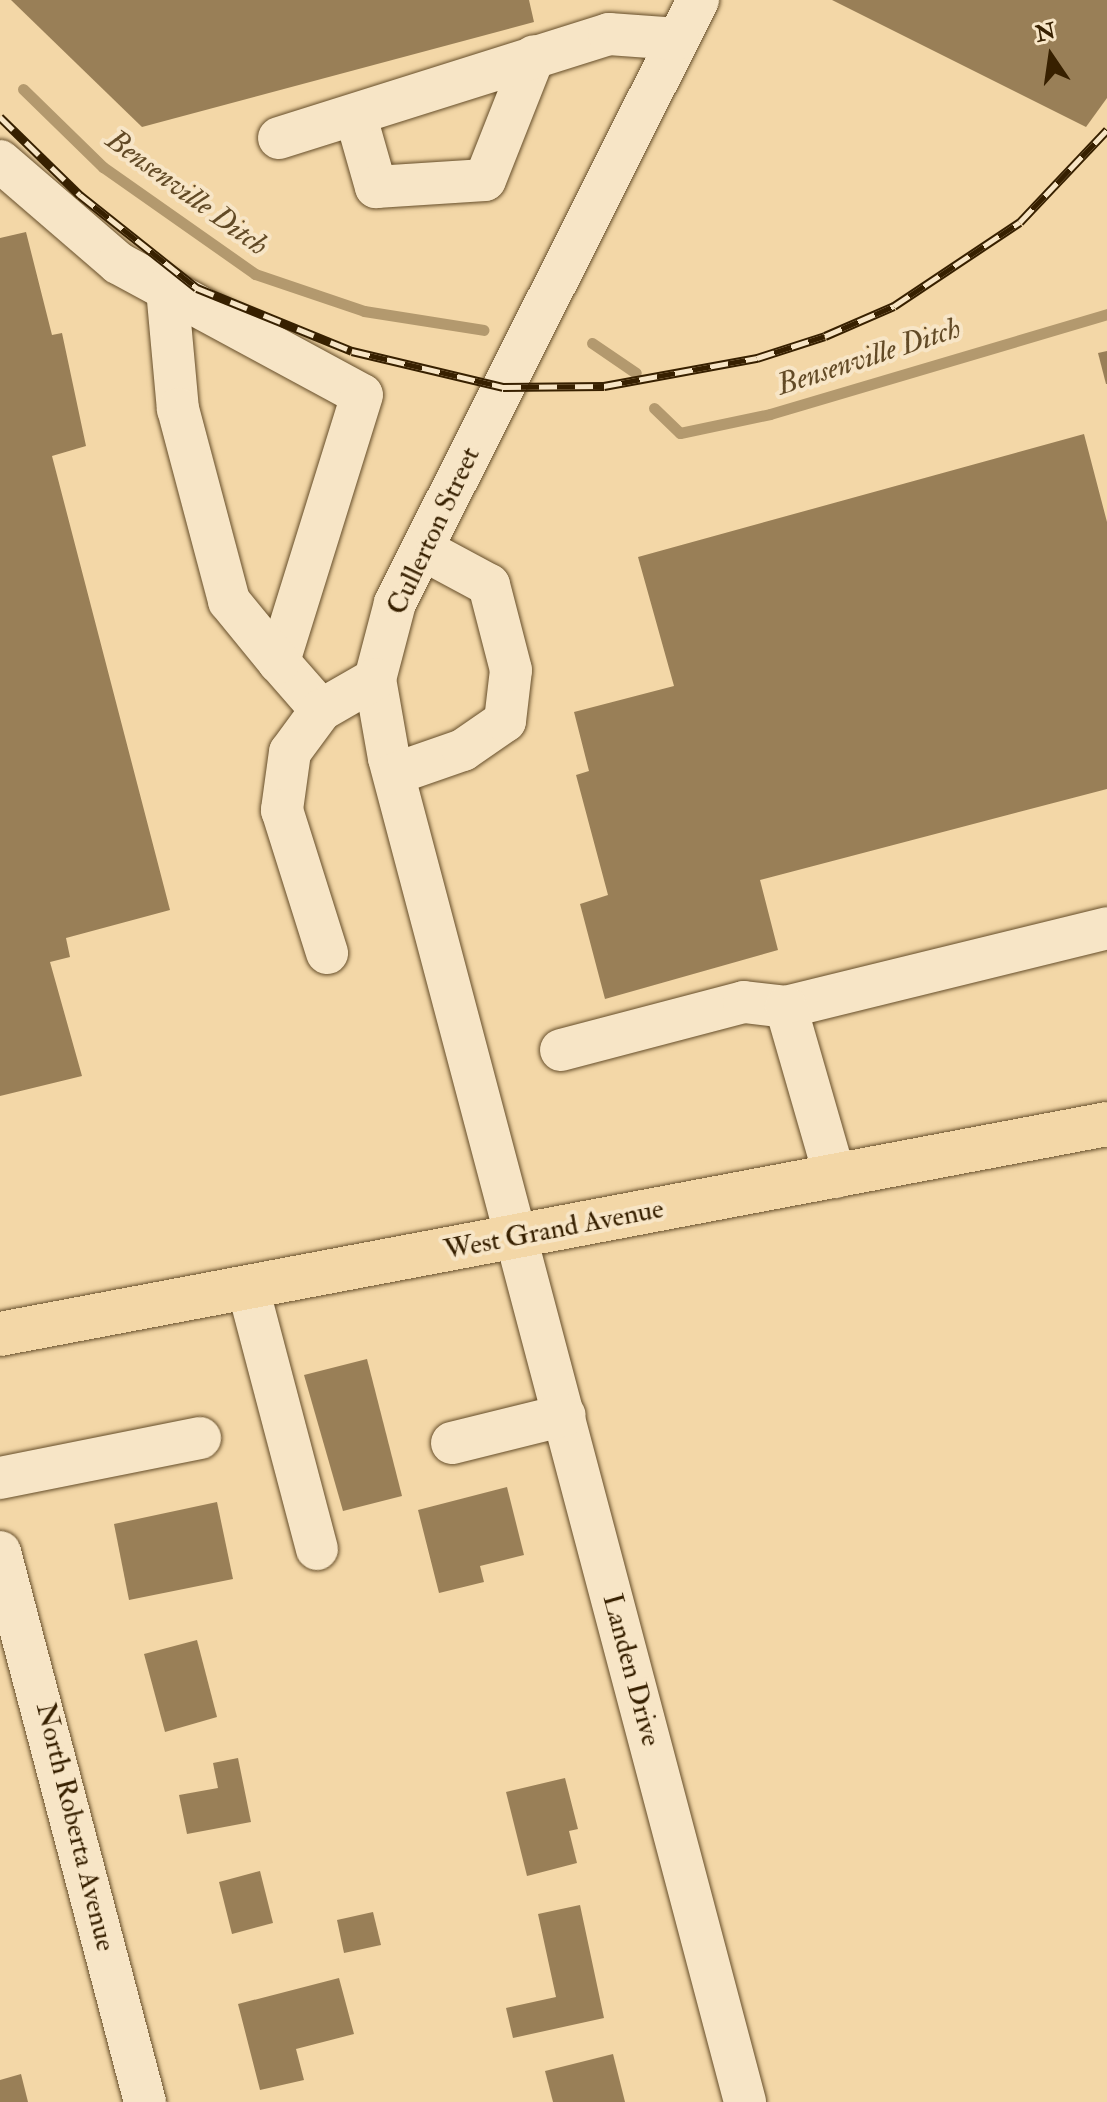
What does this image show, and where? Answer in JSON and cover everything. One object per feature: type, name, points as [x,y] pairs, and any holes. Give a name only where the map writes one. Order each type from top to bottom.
[{"type":"main road","name":"West Grand Avenue","points":[[0,1334],[1107,1124]]},
{"type":"street","name":"Cullerton Street","points":[[518,1237],[394,774],[375,679],[395,603],[698,0]]},
{"type":"street","points":[[279,138],[356,117],[534,56],[609,34],[678,39]]},
{"type":"street","points":[[356,117],[376,187],[485,180],[534,56]]},
{"type":"street","points":[[0,161],[118,263],[362,395],[279,662]]},
{"type":"street","points":[[167,289],[178,409],[229,601],[321,710]]},
{"type":"street","points":[[394,774],[463,750],[505,721],[511,670],[489,585],[422,549]]},
{"type":"street","points":[[327,953],[282,810],[290,752],[321,710],[375,679]]},
{"type":"street","points":[[561,1050],[744,1002],[786,1007],[1107,928]]},
{"type":"street","points":[[786,1007],[835,1177]]},
{"type":"street","name":"Landen Drive","points":[[518,1237],[745,2102]]},
{"type":"street","points":[[248,1288],[317,1549]]},
{"type":"street","points":[[452,1443],[565,1415]]},
{"type":"street","points":[[0,1478],[200,1438]]},
{"type":"street","name":"North Roberta Avenue","points":[[0,1552],[145,2102]]},
{"type":"building","points":[[11,0],[529,0],[534,22],[142,127]]},
{"type":"building","points":[[832,0],[1107,0],[1107,98],[1086,127]]},
{"type":"building","points":[[26,232],[52,335],[62,333],[86,446],[52,456],[170,910],[66,938],[70,957],[50,962],[82,1076],[0,1096],[0,238]]},
{"type":"building","points":[[1107,351],[1107,384],[1106,384],[1098,353]]},
{"type":"building","points":[[1084,434],[1107,522],[1107,789],[760,880],[778,950],[605,999],[580,904],[608,895],[576,775],[589,771],[574,712],[674,686],[638,557]]},
{"type":"building","points":[[367,1359],[402,1496],[343,1511],[304,1375]]},
{"type":"building","points":[[507,1487],[524,1555],[480,1566],[484,1582],[439,1593],[418,1510]]},
{"type":"building","points":[[217,1502],[233,1579],[129,1600],[114,1524]]},
{"type":"building","points":[[197,1640],[217,1717],[165,1732],[144,1654]]},
{"type":"building","points":[[238,1758],[251,1822],[187,1834],[179,1795],[218,1788],[213,1763]]},
{"type":"building","points":[[565,1778],[578,1829],[569,1831],[577,1863],[527,1876],[506,1792]]},
{"type":"building","points":[[260,1871],[273,1923],[232,1934],[219,1882]]},
{"type":"building","points":[[580,1905],[604,2018],[513,2038],[506,2008],[556,1997],[538,1914]]},
{"type":"building","points":[[373,1912],[381,1945],[344,1953],[337,1920]]},
{"type":"building","points":[[339,1978],[354,2034],[296,2049],[304,2080],[260,2090],[238,2004]]},
{"type":"building","points":[[613,2054],[625,2102],[553,2102],[545,2071]]},
{"type":"building","points":[[21,2074],[28,2102],[0,2102],[0,2080]]},
{"type":"waterway","name":"Bensenville Ditch","points":[[23,89],[103,167],[255,274],[364,311],[484,330]]},
{"type":"waterway","name":"Bensenville Ditch","points":[[654,408],[680,433],[770,414],[1107,314]]},
{"type":"waterway","name":"Bensenville Ditch","points":[[592,343],[636,373]]},
{"type":"railway","points":[[0,117],[80,195],[197,288],[352,351],[503,387],[604,386],[757,358],[825,336],[894,306],[1020,222],[1107,130]]}]
